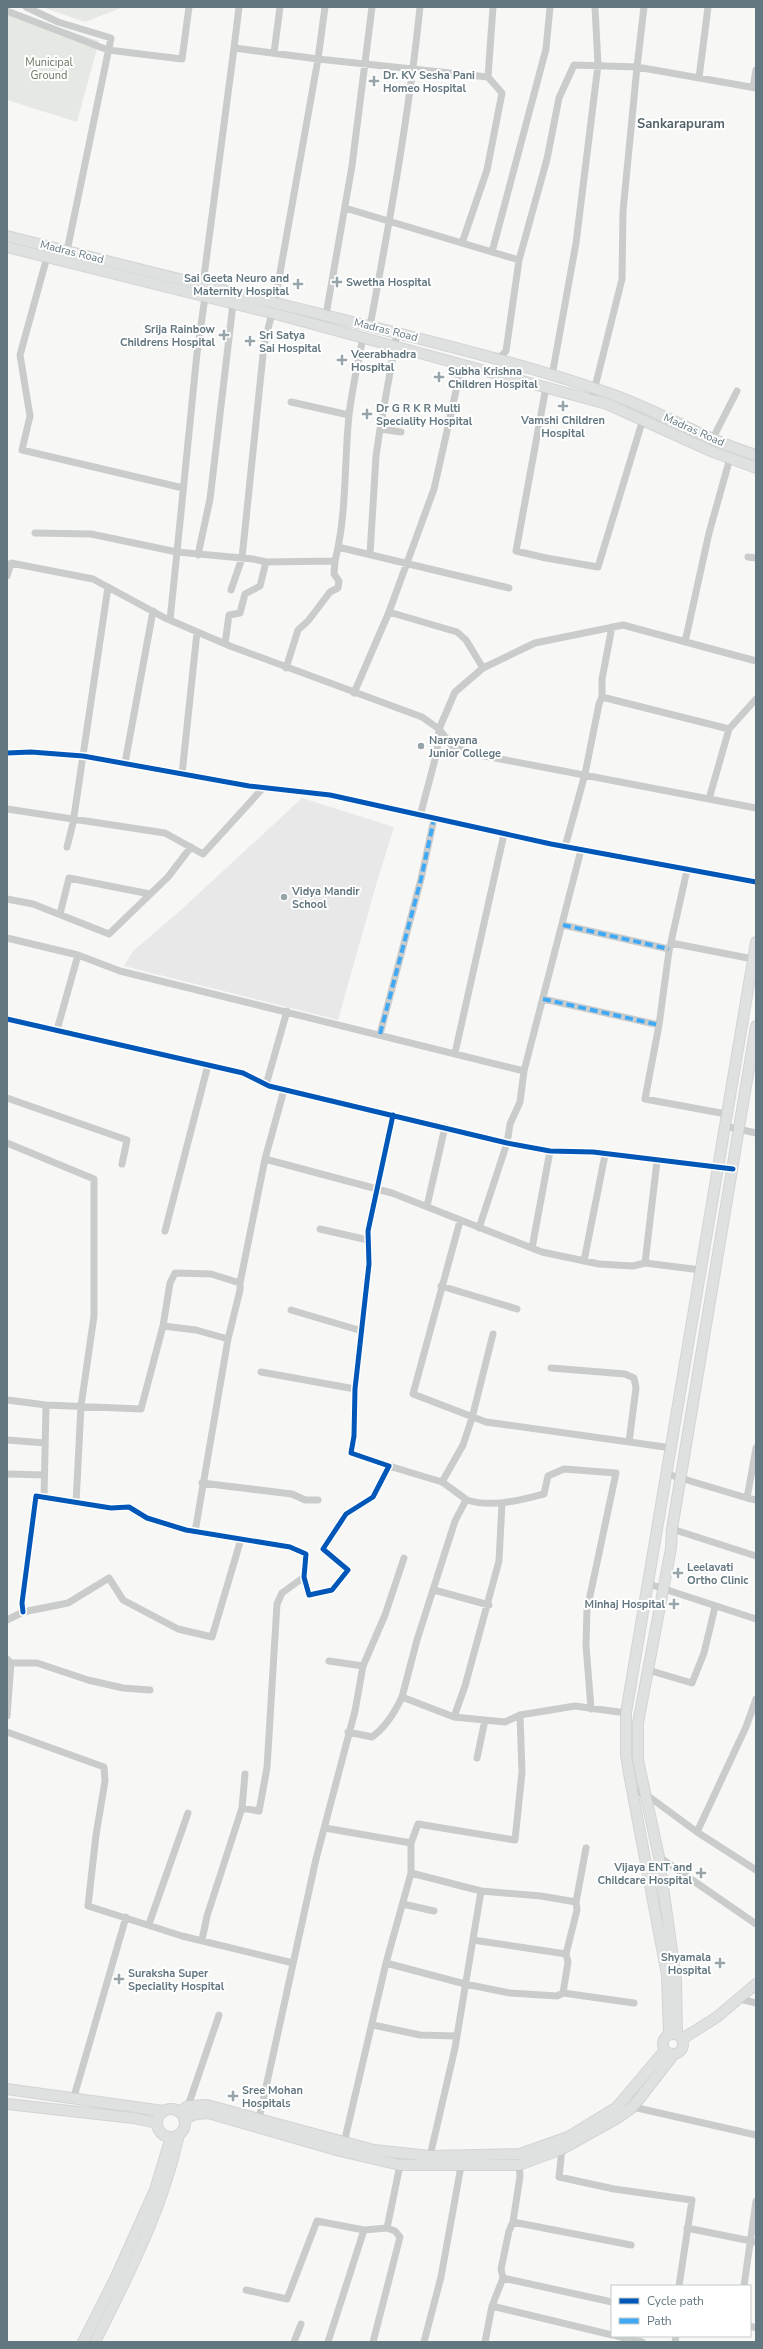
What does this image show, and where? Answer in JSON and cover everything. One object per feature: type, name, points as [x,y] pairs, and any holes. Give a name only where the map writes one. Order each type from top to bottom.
[{"type":"main road","name":"Madras Road","points":[[7,236],[397,332],[552,376],[595,389],[756,455]]},
{"type":"main road","points":[[7,247],[272,313],[592,399],[643,419],[756,468]]},
{"type":"main road","points":[[669,1960],[626,1755],[626,1713],[672,1448],[717,1165],[756,942]]},
{"type":"main road","points":[[181,2115],[188,2106],[207,2104],[344,2143],[374,2150],[430,2156],[520,2154],[568,2137],[617,2107],[669,2052],[682,2048],[676,2036],[659,1857],[638,1760],[638,1736],[734,1169],[756,1026]]},
{"type":"main road","points":[[626,1735],[638,1736]]},
{"type":"main road","points":[[669,2052],[663,2040],[676,2036],[718,2017],[756,1984]]},
{"type":"main road","points":[[7,2090],[163,2112],[172,2109],[181,2115],[208,2113],[340,2151],[400,2165],[519,2165],[562,2149],[593,2133],[633,2107],[669,2052]]},
{"type":"main road","points":[[7,2104],[133,2118],[157,2123]]},
{"type":"main road","points":[[163,2112],[157,2123],[160,2131],[175,2135]]},
{"type":"main road","points":[[83,2342],[115,2279],[155,2190],[175,2135],[184,2126],[181,2115]]},
{"type":"main road","points":[[95,2342],[156,2213],[172,2166],[175,2135]]},
{"type":"street","points":[[26,7],[58,22],[111,38],[66,251]]},
{"type":"street","points":[[7,11],[108,50],[182,59],[189,7]]},
{"type":"street","points":[[203,284],[239,7]]},
{"type":"street","points":[[274,53],[280,7]]},
{"type":"street","points":[[231,590],[242,558],[264,345],[275,301],[318,60],[325,7]]},
{"type":"street","points":[[326,315],[345,208],[366,64],[372,7]]},
{"type":"street","points":[[370,326],[390,222],[414,70],[420,7]]},
{"type":"street","points":[[488,77],[493,7]]},
{"type":"street","points":[[492,252],[546,49],[550,7]]},
{"type":"street","points":[[552,376],[576,243],[598,65],[595,7]]},
{"type":"street","points":[[592,399],[622,279],[623,211],[636,67],[644,7]]},
{"type":"street","points":[[699,78],[708,7]]},
{"type":"street","points":[[234,48],[318,60],[488,77],[502,93],[487,170],[462,243]]},
{"type":"street","points":[[497,360],[506,351],[519,260],[547,159],[559,98],[574,65],[636,67],[754,88],[756,70]]},
{"type":"street","points":[[345,208],[519,260]]},
{"type":"street","points":[[47,257],[20,355],[30,416],[22,450],[183,488]]},
{"type":"street","points":[[170,620],[197,352],[206,297]]},
{"type":"street","points":[[198,555],[210,499],[233,304]]},
{"type":"street","points":[[370,554],[376,456],[396,346],[397,332]]},
{"type":"street","points":[[286,668],[298,630],[308,621],[330,592],[338,588],[339,581],[334,574],[346,478],[349,415],[363,337]]},
{"type":"street","points":[[354,693],[389,612],[434,489],[462,364]]},
{"type":"street","points":[[546,387],[516,551],[598,567],[643,419]]},
{"type":"street","points":[[713,438],[737,392]]},
{"type":"street","points":[[291,402],[349,415]]},
{"type":"street","points":[[380,429],[401,432]]},
{"type":"street","points":[[685,642],[709,533],[730,458]]},
{"type":"street","points":[[35,533],[91,534],[177,552],[242,558],[266,562],[335,561]]},
{"type":"street","points":[[338,547],[509,588]]},
{"type":"street","points":[[748,557],[756,558]]},
{"type":"street","points":[[225,644],[228,615],[240,612],[245,594],[260,586],[266,562]]},
{"type":"street","points":[[7,576],[11,563],[93,579],[153,612],[225,644],[286,668],[422,717],[439,729],[452,746],[469,753],[756,808]]},
{"type":"street","points":[[67,847],[83,756],[108,587]]},
{"type":"street","points":[[125,763],[153,612]]},
{"type":"street","points":[[389,612],[457,632],[466,640],[483,668]]},
{"type":"street","points":[[420,816],[437,752],[439,729],[455,692],[483,668],[534,643],[623,625],[756,661]]},
{"type":"street","points":[[565,847],[584,775],[599,704],[602,698],[602,679],[612,628]]},
{"type":"street","points":[[182,774],[197,632]]},
{"type":"street","points":[[602,698],[729,729]]},
{"type":"street","points":[[709,799],[729,729],[756,698]]},
{"type":"street","points":[[7,753],[31,752],[83,756],[263,788],[330,795],[565,847],[756,882]]},
{"type":"street","points":[[7,809],[165,833],[203,854],[263,788]]},
{"type":"street","points":[[380,1034],[421,879],[434,819]]},
{"type":"street","points":[[455,1053],[504,834]]},
{"type":"street","points":[[7,899],[33,904],[109,934],[168,877],[191,847]]},
{"type":"street","points":[[479,1228],[507,1143],[510,1124],[520,1102],[524,1071],[544,999],[581,850]]},
{"type":"street","points":[[687,870],[670,946],[659,1025],[645,1099],[726,1114]]},
{"type":"street","points":[[60,914],[69,878],[150,894]]},
{"type":"street","points":[[563,925],[670,946],[753,959]]},
{"type":"street","points":[[7,938],[78,955],[120,971],[380,1034],[524,1071]]},
{"type":"street","points":[[57,1030],[78,955]]},
{"type":"street","points":[[544,999],[659,1025]]},
{"type":"street","points":[[266,1085],[287,1011]]},
{"type":"street","points":[[7,1019],[208,1064],[243,1073],[266,1085],[284,1090],[507,1143],[550,1151],[592,1152],[657,1161],[717,1165],[734,1169]]},
{"type":"street","points":[[165,1231],[208,1064]]},
{"type":"street","points":[[195,1532],[202,1483],[228,1339],[240,1290],[240,1283],[265,1160],[284,1090]]},
{"type":"street","points":[[7,1098],[127,1140],[122,1164]]},
{"type":"street","points":[[393,1115],[376,1189],[368,1240],[369,1264],[355,1389],[354,1436],[351,1453],[442,1482],[458,1491],[466,1500],[502,1503],[544,1494],[548,1476],[564,1469],[616,1474],[587,1610],[586,1645],[591,1709]]},
{"type":"street","points":[[724,1126],[756,1134]]},
{"type":"street","points":[[427,1206],[444,1127]]},
{"type":"street","points":[[7,1143],[94,1179],[94,1316],[81,1406],[76,1503]]},
{"type":"street","points":[[532,1248],[550,1151]]},
{"type":"street","points":[[584,1261],[605,1155]]},
{"type":"street","points":[[265,1160],[376,1189],[427,1206],[460,1221],[532,1248],[599,1264],[633,1266],[645,1262],[701,1270]]},
{"type":"street","points":[[645,1262],[657,1161]]},
{"type":"street","points":[[460,1221],[413,1394],[472,1418],[672,1448]]},
{"type":"street","points":[[320,1229],[368,1240]]},
{"type":"street","points":[[7,1400],[46,1405],[141,1409],[163,1326],[170,1283],[175,1273],[211,1274],[240,1283]]},
{"type":"street","points":[[442,1286],[516,1309]]},
{"type":"street","points":[[291,1310],[362,1331]]},
{"type":"street","points":[[163,1326],[196,1330],[228,1339]]},
{"type":"street","points":[[442,1482],[463,1445],[472,1418],[493,1334]]},
{"type":"street","points":[[551,1368],[625,1374],[634,1378],[636,1388],[630,1442]]},
{"type":"street","points":[[261,1372],[355,1389]]},
{"type":"street","points":[[44,1498],[46,1405]]},
{"type":"street","points":[[7,1440],[45,1443]]},
{"type":"street","points":[[747,1498],[756,1448]]},
{"type":"street","points":[[23,1612],[22,1603],[36,1496],[111,1508],[129,1507],[147,1518],[195,1532],[290,1547],[306,1554],[304,1577],[309,1595],[332,1590],[348,1570],[323,1549],[346,1514],[373,1498],[389,1466]]},
{"type":"street","points":[[7,1474],[44,1475]]},
{"type":"street","points":[[667,1474],[756,1500]]},
{"type":"street","points":[[202,1483],[292,1494],[305,1500],[318,1500]]},
{"type":"street","points":[[348,1732],[372,1737],[380,1731],[394,1713],[402,1697],[417,1640],[455,1521],[466,1500]]},
{"type":"street","points":[[454,1717],[465,1686],[489,1605],[499,1561],[502,1503]]},
{"type":"street","points":[[672,1529],[756,1556]]},
{"type":"street","points":[[7,1620],[23,1612],[68,1603],[109,1578],[123,1600],[178,1629],[212,1637],[241,1539]]},
{"type":"street","points":[[259,2119],[293,1962],[348,1732],[355,1711],[363,1666],[385,1615],[404,1558]]},
{"type":"street","points":[[242,1808],[259,1811],[267,1768],[277,1604],[282,1593],[304,1577]]},
{"type":"street","points":[[649,1584],[715,1607],[756,1618]]},
{"type":"street","points":[[434,1590],[489,1605]]},
{"type":"street","points":[[648,1670],[692,1683],[704,1653],[715,1607]]},
{"type":"street","points":[[7,1716],[9,1661],[37,1663],[88,1680],[123,1688],[150,1690]]},
{"type":"street","points":[[329,1661],[363,1666]]},
{"type":"street","points":[[402,1697],[454,1717],[505,1722],[520,1715],[575,1706],[626,1713]]},
{"type":"street","points":[[697,1832],[746,1727],[756,1698]]},
{"type":"street","points":[[344,2143],[386,1962],[411,1873],[411,1843],[418,1824],[515,1840],[522,1772],[520,1715]]},
{"type":"street","points":[[477,1758],[485,1720]]},
{"type":"street","points":[[7,1732],[104,1766],[105,1781],[96,1835],[88,1906],[202,1940],[293,1962]]},
{"type":"street","points":[[202,1940],[207,1916],[242,1808],[245,1774]]},
{"type":"street","points":[[633,1791],[644,1793],[697,1832],[756,1870]]},
{"type":"street","points":[[149,1924],[188,1813]]},
{"type":"street","points":[[325,1828],[411,1843]]},
{"type":"street","points":[[563,1993],[568,1962],[566,1954],[577,1910],[576,1902],[586,1848]]},
{"type":"street","points":[[659,1857],[756,1924]]},
{"type":"street","points":[[411,1873],[481,1891],[541,1896],[576,1902]]},
{"type":"street","points":[[430,2156],[455,2048],[455,2036],[481,1891]]},
{"type":"street","points":[[403,1904],[434,1911]]},
{"type":"street","points":[[73,2100],[126,1917]]},
{"type":"street","points":[[473,1940],[566,1954]]},
{"type":"street","points":[[386,1962],[465,1984],[510,1993],[557,1996],[563,1993],[634,2003]]},
{"type":"street","points":[[740,1999],[756,2003]]},
{"type":"street","points":[[188,2106],[219,2015]]},
{"type":"street","points":[[372,2025],[420,2035],[455,2036]]},
{"type":"street","points":[[633,2107],[756,2136]]},
{"type":"street","points":[[562,2149],[559,2177],[614,2189],[692,2200],[680,2285]]},
{"type":"street","points":[[386,2228],[400,2165]]},
{"type":"street","points":[[485,2342],[492,2306],[502,2278],[503,2262],[509,2231],[514,2222],[520,2176],[519,2165]]},
{"type":"street","points":[[424,2342],[442,2277],[460,2166]]},
{"type":"street","points":[[744,2285],[753,2241],[756,2201]]},
{"type":"street","points":[[246,2290],[287,2299],[317,2221],[364,2230],[386,2228],[395,2231],[400,2237],[372,2342]]},
{"type":"street","points":[[514,2222],[631,2245]]},
{"type":"street","points":[[687,2228],[753,2241]]},
{"type":"street","points":[[328,2342],[364,2230]]},
{"type":"street","points":[[502,2278],[611,2302]]},
{"type":"street","points":[[492,2306],[611,2335]]},
{"type":"street","points":[[294,2342],[301,2324]]},
{"type":"street","points":[[621,2337],[642,2342]]},
{"type":"shaded area","name":"Vidya Mandir School","points":[[302,798],[394,827],[338,1020],[124,966],[133,951],[182,909]]},
{"type":"green space","points":[[42,7],[123,7],[85,22]]},
{"type":"green space","name":"Municipal Ground","points":[[7,10],[99,41],[77,122],[7,100]]},
{"type":"marked path","points":[[380,1034],[421,879],[434,819]]},
{"type":"marked path","points":[[563,925],[669,949]]},
{"type":"marked path","points":[[543,999],[659,1025]]},
{"type":"cycle path","points":[[7,753],[31,752],[83,756],[249,786],[330,795],[551,844],[756,882]]},
{"type":"cycle path","points":[[7,1019],[243,1073],[269,1086],[507,1143],[550,1151],[593,1152],[733,1169]]},
{"type":"cycle path","points":[[23,1612],[22,1603],[36,1496],[111,1508],[129,1507],[147,1518],[186,1530],[290,1547],[306,1554],[304,1577],[309,1595],[332,1590],[348,1570],[323,1549],[346,1514],[373,1497],[389,1466],[351,1453],[354,1436],[355,1389],[369,1264],[368,1231],[393,1115]]},
{"type":"place","name":"Dr. KV Sesha Pani Homeo Hospital","points":[[374,81]]},
{"type":"place","name":"Swetha Hospital","points":[[337,282]]},
{"type":"place","name":"Sai Geeta Neuro and Maternity Hospital","points":[[298,284]]},
{"type":"place","name":"Srija Rainbow Childrens Hospital","points":[[224,335]]},
{"type":"place","name":"Sri Satya Sai Hospital","points":[[250,341]]},
{"type":"place","name":"Veerabhadra Hospital","points":[[342,360]]},
{"type":"place","name":"Subha Krishna Children Hospital","points":[[439,377]]},
{"type":"place","name":"Vamshi Children Hospital","points":[[563,406]]},
{"type":"place","name":"Dr G R K R Multi Speciality Hospital","points":[[367,414]]},
{"type":"place","name":"Narayana Junior College","points":[[421,746]]},
{"type":"place","name":"Vidya Mandir School","points":[[284,897]]},
{"type":"place","name":"Leelavati Ortho Clinic","points":[[678,1573]]},
{"type":"place","name":"Minhaj Hospital","points":[[674,1604]]},
{"type":"place","name":"Vijaya ENT and Childcare Hospital","points":[[701,1873]]},
{"type":"place","name":"Shyamala Hospital","points":[[720,1963]]},
{"type":"place","name":"Suraksha Super Speciality Hospital","points":[[119,1979]]},
{"type":"place","name":"Sree Mohan Hospitals","points":[[233,2096]]},
{"type":"district","name":"Sankarapuram","points":[[681,124]]}]
